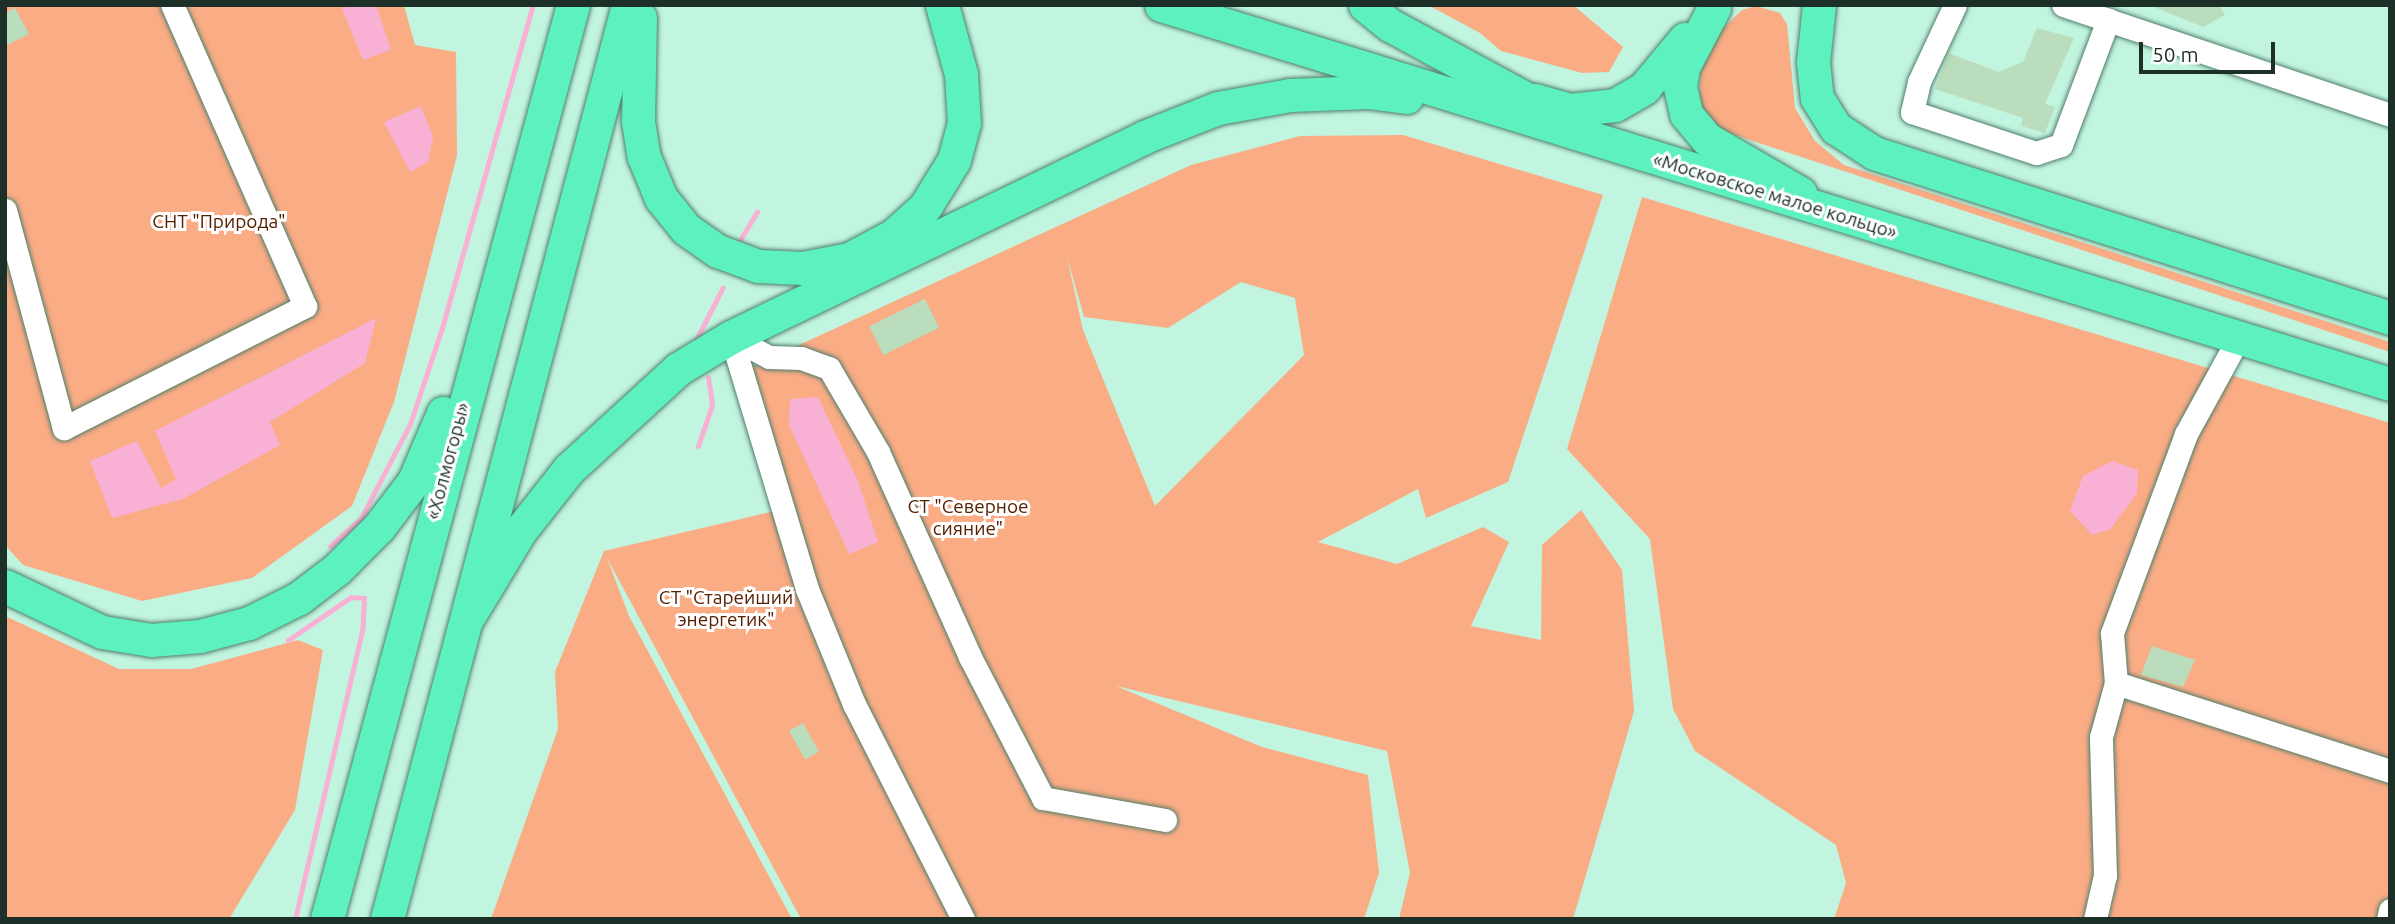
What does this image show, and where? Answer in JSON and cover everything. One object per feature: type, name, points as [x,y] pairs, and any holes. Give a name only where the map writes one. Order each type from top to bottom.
[{"type":"highway","name":"«Холмогоры»","points":[[327,919],[490,301],[573,5]]},
{"type":"highway","points":[[387,919],[628,5]]},
{"type":"highway","points":[[641,5],[638,121],[644,157],[661,198],[686,229],[718,251],[758,267],[803,268],[849,259],[894,235],[925,207],[954,160],[964,123],[961,74],[942,5]]},
{"type":"highway","name":"«Московское малое кольцо»","points":[[1161,5],[1831,214],[2390,384]]},
{"type":"highway","points":[[1365,5],[1390,25],[1522,95],[1600,142]]},
{"type":"highway","points":[[1522,95],[1569,110],[1615,106],[1659,74],[1715,7]]},
{"type":"highway","points":[[1715,7],[1684,67],[1680,87],[1686,114],[1707,139],[1753,162],[1831,214]]},
{"type":"highway","points":[[1811,14],[1817,99],[1836,128],[1874,153],[2390,318]]},
{"type":"highway","points":[[467,620],[520,531],[569,469],[678,369],[731,337],[1144,137],[1218,108],[1290,95],[1367,92],[1481,105]]},
{"type":"highway","points":[[5,586],[102,632],[151,640],[200,636],[249,623],[299,598],[337,569],[379,527],[414,481],[490,301]]},
{"type":"lane","points":[[5,210],[64,428],[305,306],[172,5]]},
{"type":"lane","points":[[1955,5],[1919,82],[1912,112],[2036,153],[2061,145],[2108,20]]},
{"type":"lane","points":[[2063,5],[2390,115]]},
{"type":"lane","points":[[731,337],[769,356],[801,358],[829,368],[878,452],[970,657],[1043,798],[1165,820]]},
{"type":"lane","points":[[731,337],[807,589],[854,704],[963,919]]},
{"type":"lane","points":[[2095,919],[2105,875],[2101,737],[2116,683],[2112,633],[2186,435],[2239,337]]},
{"type":"lane","points":[[2116,683],[2390,771]]},
{"type":"lane","points":[[2388,919],[2390,910]]},
{"type":"green space","name":"СНТ \"Природа\"","points":[[5,5],[404,5],[415,45],[456,52],[457,155],[394,402],[352,506],[252,578],[142,601],[23,565],[5,545]]},
{"type":"green space","points":[[1428,5],[1573,5],[1623,47],[1609,72],[1582,73],[1501,51],[1480,33]]},
{"type":"green space","points":[[1756,6],[1780,13],[1787,24],[1795,108],[1815,141],[1844,165],[2390,342],[2390,352],[1726,132],[1706,116],[1699,100],[1701,64],[1715,36],[1742,10]]},
{"type":"green space","points":[[1403,135],[1603,195],[1508,482],[1426,518],[1418,489],[1318,542],[1397,564],[1483,527],[1509,542],[1471,626],[1541,640],[1542,545],[1581,510],[1622,570],[1634,711],[1573,919],[1399,919],[1410,873],[1387,751],[1116,686],[1262,747],[1368,775],[1379,873],[1364,919],[801,919],[607,558],[629,616],[792,919],[491,919],[558,729],[555,672],[604,551],[783,509],[749,368],[1191,165],[1300,136]],"holes":[[[1067,257],[1084,317],[1168,328],[1241,282],[1295,298],[1304,355],[1155,506],[1083,330]]]},
{"type":"green space","points":[[1642,197],[2390,423],[2390,919],[1834,919],[1846,883],[1836,845],[1695,751],[1673,709],[1650,539],[1567,449]]},
{"type":"green space","points":[[5,616],[119,669],[191,669],[298,640],[323,650],[295,810],[229,919],[5,919]]},
{"type":"shaded area","points":[[351,5],[376,5],[391,50],[363,60],[342,9]]},
{"type":"shaded area","points":[[421,106],[433,137],[428,162],[410,172],[384,122]]},
{"type":"shaded area","points":[[376,318],[365,363],[270,422],[280,445],[183,499],[112,518],[90,461],[137,441],[161,488],[176,479],[155,431]]},
{"type":"shaded area","points":[[818,397],[858,481],[878,542],[849,554],[789,425],[790,399]]},
{"type":"shaded area","points":[[2112,461],[2138,470],[2137,493],[2111,529],[2092,535],[2070,511],[2083,476]]},
{"type":"building","points":[[2149,5],[2219,5],[2225,15],[2203,27]]},
{"type":"building","points":[[15,8],[29,34],[5,46],[5,13]]},
{"type":"building","points":[[2037,28],[2074,38],[2045,104],[2055,107],[2045,133],[2021,126],[2023,118],[1935,89],[1949,53],[1998,72],[2023,62]]},
{"type":"building","points":[[925,299],[939,328],[883,355],[869,326]]},
{"type":"building","points":[[2152,646],[2195,660],[2183,687],[2141,675]]},
{"type":"building","points":[[803,723],[819,752],[805,760],[789,731]]},
{"type":"waterway","points":[[330,546],[361,518],[410,424],[442,328],[533,5]]},
{"type":"waterway","points":[[740,240],[757,212]]},
{"type":"waterway","points":[[696,340],[723,287]]},
{"type":"waterway","points":[[698,446],[712,405],[708,377]]},
{"type":"waterway","points":[[288,640],[351,597],[364,598],[362,631],[295,919]]},
{"type":"park label","name":"СТ \"Северное сияние\"","points":[[968,518]]},
{"type":"park label","name":"СТ \"Старейший энергетик\"","points":[[726,609]]}]
